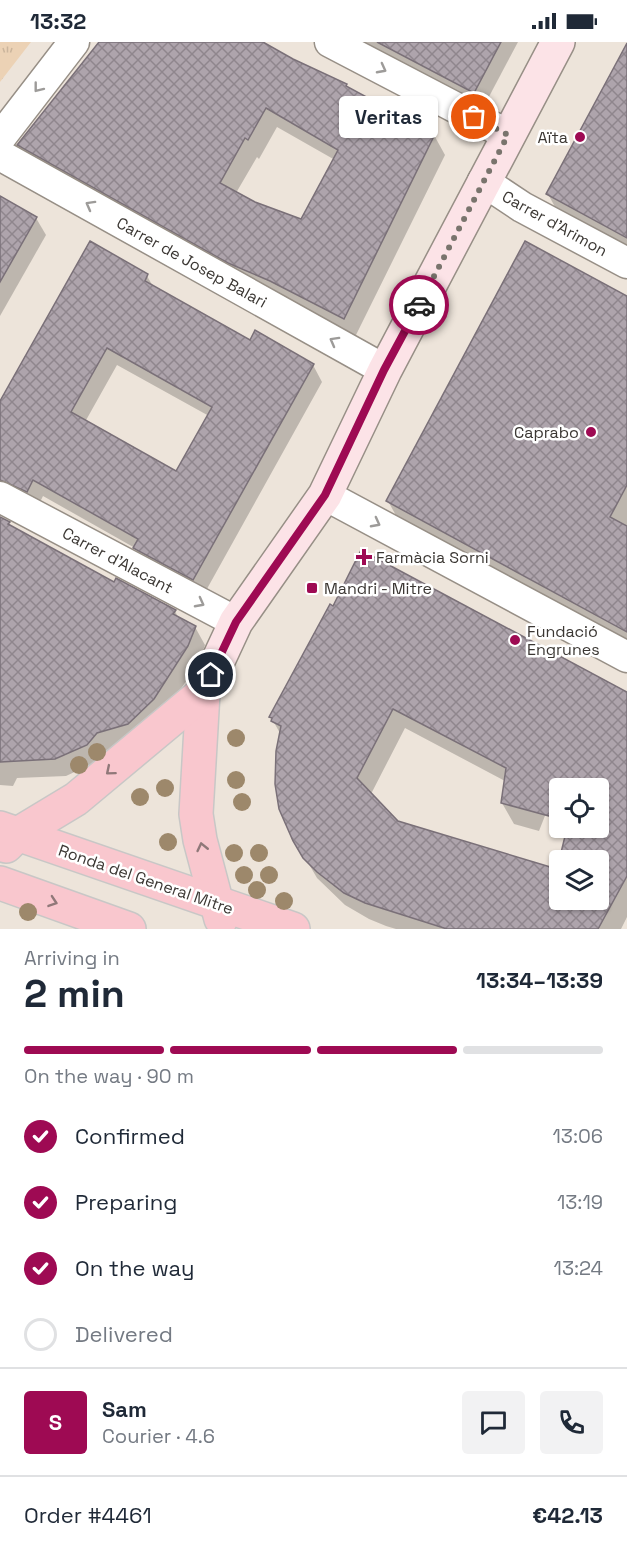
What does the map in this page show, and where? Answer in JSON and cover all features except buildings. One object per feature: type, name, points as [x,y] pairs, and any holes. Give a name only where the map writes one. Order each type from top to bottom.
[{"type":"main road","points":[[6,838],[76,799],[203,693]]},
{"type":"main road","points":[[203,693],[196,814],[200,840],[221,916]]},
{"type":"main road","points":[[141,745],[178,754],[198,783]]},
{"type":"main road","name":"Ronda del General Mitre","points":[[6,838],[221,916],[293,929]]},
{"type":"main road","points":[[0,883],[129,929]]},
{"type":"street","points":[[0,138],[74,42]]},
{"type":"street","points":[[330,42],[508,135]]},
{"type":"street","points":[[203,693],[236,622],[325,495],[384,370],[558,42]]},
{"type":"street","name":"Carrer de Josep Balari","points":[[0,155],[384,370]]},
{"type":"street","name":"Carrer d'Arimon","points":[[483,182],[522,207],[627,263]]},
{"type":"street","points":[[325,495],[627,657]]},
{"type":"street","name":"Carrer d'Alacant","points":[[0,496],[236,622]]},
{"type":"green space","points":[[0,42],[31,42],[0,82]]},
{"type":"way so far","points":[[419,305],[508,135],[474,117]]},
{"type":"place","name":"Veritas","points":[[474,117]]},
{"type":"place","name":"Aïta","points":[[580,137]]},
{"type":"place","name":"Caprabo","points":[[591,432]]},
{"type":"place","name":"Farmàcia Sorni","points":[[364,557]]},
{"type":"place","name":"Mandri - Mitre","points":[[312,588]]},
{"type":"place","name":"Fundació Engrunes","points":[[515,640]]},
{"type":"route","points":[[211,675],[236,622],[325,495],[384,370],[419,305]]}]
